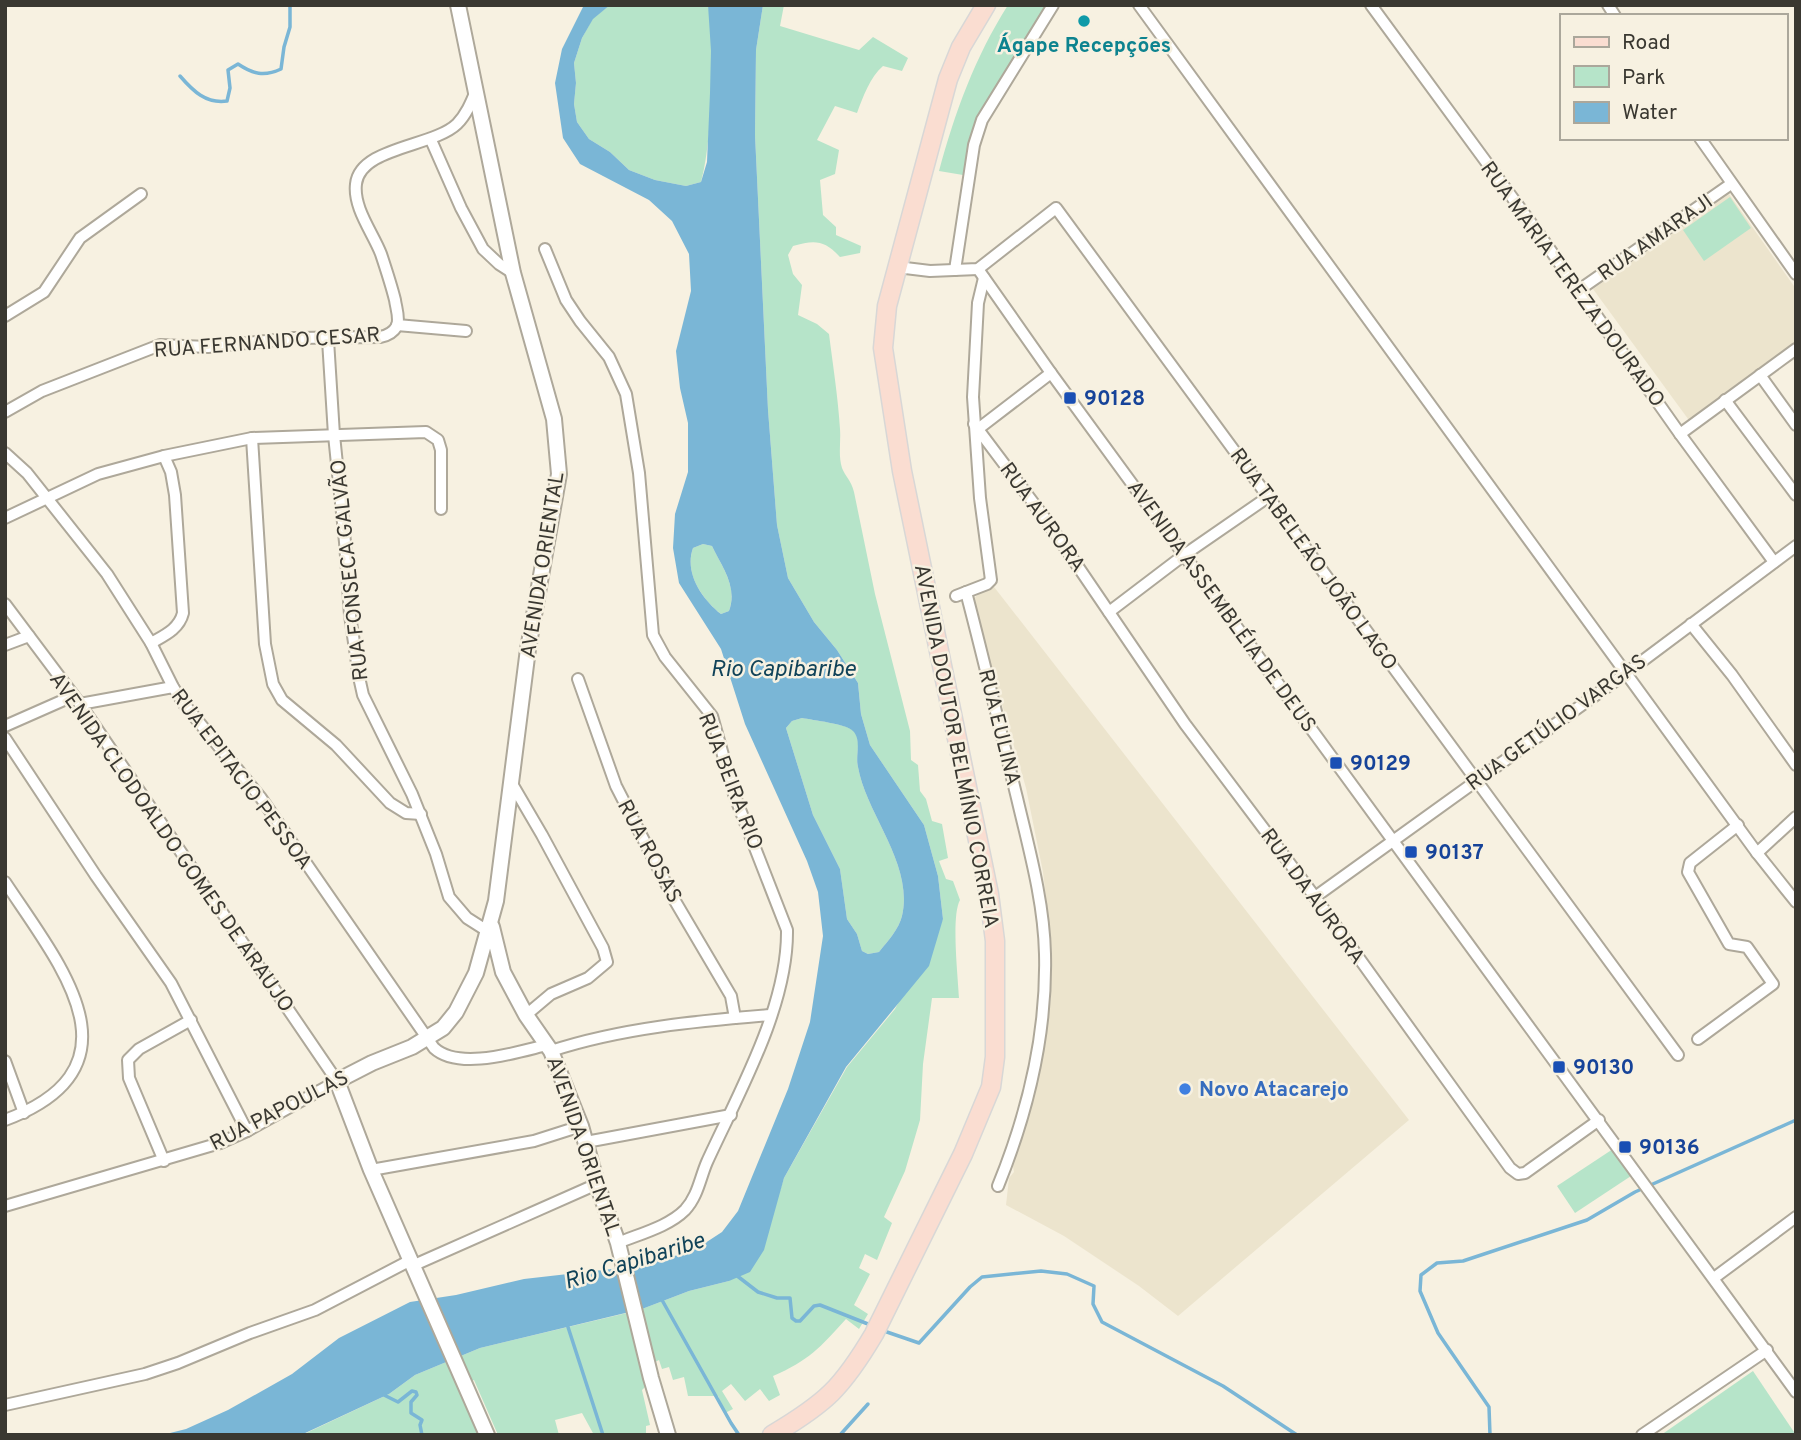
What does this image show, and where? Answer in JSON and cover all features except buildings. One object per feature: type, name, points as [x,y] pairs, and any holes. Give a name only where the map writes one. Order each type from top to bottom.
[{"type":"main road","name":"AVENIDA DOUTOR BELMÍNIO CORREIA","points":[[772,1435],[805,1416],[828,1398],[848,1375],[877,1329],[991,1087],[995,1057],[995,941],[989,894],[902,471],[885,368],[884,320],[948,79],[961,47],[986,5]]},
{"type":"street","name":"AVENIDA ORIENTAL","points":[[458,5],[513,273],[548,392],[559,474],[528,649],[490,928],[503,972],[526,1015],[549,1048],[581,1126],[597,1184],[620,1250],[651,1378],[668,1435]]},
{"type":"street","points":[[955,270],[974,145],[982,120],[1053,5]]},
{"type":"street","points":[[1139,5],[1625,674],[1796,902]]},
{"type":"street","name":"RUA MARIA TEREZA DOURADO","points":[[1371,5],[1774,562]]},
{"type":"street","name":"RUA FERNANDO CESAR","points":[[5,412],[43,391],[160,345],[208,347],[294,338],[328,340],[380,337],[392,332],[397,326],[398,318],[391,285],[380,252],[361,213],[356,184],[358,175],[369,162],[431,140],[457,124],[476,92]]},
{"type":"street","points":[[431,140],[461,208],[483,249],[513,273]]},
{"type":"street","points":[[1701,140],[1796,274]]},
{"type":"street","name":"RUA AMARAJI","points":[[1579,290],[1731,184]]},
{"type":"street","points":[[5,316],[44,292],[53,283],[80,238],[141,194]]},
{"type":"street","name":"RUA TABELEÃO JOÃO LAGO","points":[[981,273],[1056,208],[1678,1055]]},
{"type":"street","name":"RUA BEIRA RIO","points":[[545,249],[566,300],[610,357],[626,394],[639,473],[656,642],[712,716],[734,794],[785,920],[786,954],[771,1015],[695,1195],[684,1211],[620,1250]]},
{"type":"street","points":[[897,267],[981,273]]},
{"type":"street","name":"AVENIDA ASSEMBLÉIA DE DEUS","points":[[981,273],[1051,373],[1714,1278]]},
{"type":"street","name":"RUA EULINA","points":[[981,273],[973,397],[980,498],[991,580],[961,594],[1028,846],[1042,911],[1045,952],[1045,993],[1031,1093],[998,1186]]},
{"type":"street","points":[[397,326],[467,331]]},
{"type":"street","name":"RUA FONSECA GALVÃO","points":[[328,340],[350,615],[363,695],[421,814],[449,897],[467,918],[490,928]]},
{"type":"street","points":[[1680,434],[1795,352]]},
{"type":"street","points":[[976,426],[1051,373]]},
{"type":"street","points":[[1760,375],[1796,425]]},
{"type":"street","points":[[1725,400],[1796,495]]},
{"type":"street","name":"RUA AURORA","points":[[976,426],[1109,612]]},
{"type":"street","points":[[5,518],[98,474],[134,462],[252,438],[426,432],[439,440],[441,450],[441,509]]},
{"type":"street","points":[[252,438],[265,644],[273,684],[282,700],[336,745],[390,803],[406,813],[421,814]]},
{"type":"street","name":"RUA EPITACIO PESSOA","points":[[5,453],[27,472],[94,555],[151,643],[173,687],[261,798],[441,1054],[459,1059],[502,1055],[592,1039],[771,1015]]},
{"type":"street","points":[[151,643],[176,627],[183,613],[176,495],[164,456]]},
{"type":"street","points":[[1109,612],[1184,555],[1268,497]]},
{"type":"street","name":"RUA GETÚLIO VARGAS","points":[[1315,897],[1625,674],[1796,546]]},
{"type":"street","name":"AVENIDA CLODOALDO GOMES DE ARAUJO","points":[[5,604],[76,700],[337,1081]]},
{"type":"street","name":"RUA DA AURORA","points":[[1109,612],[1185,724],[1315,897],[1513,1172],[1521,1175],[1599,1120]]},
{"type":"street","points":[[1691,624],[1732,675],[1796,765]]},
{"type":"street","points":[[5,645],[29,636]]},
{"type":"street","name":"RUA ROSAS","points":[[578,679],[615,786],[675,901],[731,996],[735,1018]]},
{"type":"street","points":[[5,726],[76,700],[173,687]]},
{"type":"street","points":[[5,738],[96,876],[154,957],[191,1020],[247,1131]]},
{"type":"street","points":[[511,782],[603,948],[607,962],[588,978],[551,994],[526,1015]]},
{"type":"street","points":[[1757,853],[1796,817]]},
{"type":"street","points":[[1698,1039],[1773,984],[1747,947],[1729,944],[1688,872],[1690,863],[1738,825]]},
{"type":"street","points":[[5,882],[50,946],[61,968],[74,997],[81,1023],[82,1044],[78,1065],[65,1085],[49,1099],[5,1120]]},
{"type":"street","name":"RUA PAPOULAS","points":[[5,1206],[220,1143],[337,1081],[428,1038],[443,1028],[456,1012],[476,974],[490,928]]},
{"type":"street","points":[[476,974],[490,968],[503,972]]},
{"type":"street","points":[[164,1161],[129,1078],[128,1060],[139,1049],[191,1020]]},
{"type":"street","points":[[5,1061],[24,1113]]},
{"type":"street","points":[[337,1081],[371,1170],[487,1435]]},
{"type":"street","points":[[586,1142],[731,1115]]},
{"type":"street","points":[[371,1170],[534,1141],[581,1126]]},
{"type":"street","points":[[5,1405],[145,1374],[178,1363],[413,1268],[597,1184]]},
{"type":"street","points":[[1796,1217],[1714,1278],[1796,1392]]},
{"type":"street","points":[[1642,1435],[1767,1350]]},
{"type":"shaded area","points":[[1729,194],[1796,289],[1796,345],[1691,423],[1593,289]]},
{"type":"shaded area","points":[[991,583],[1409,1120],[1178,1316],[1139,1286],[1064,1236],[1006,1205],[1009,1178],[1014,1172],[1012,1161],[1034,1095],[1044,1039],[1051,998],[1051,943],[1043,872],[1026,788],[972,600]]},
{"type":"green space","points":[[610,5],[708,5],[712,43],[712,94],[708,144],[701,182],[686,186],[655,180],[629,170],[610,152],[589,139],[577,122],[574,63],[582,38],[593,18]]},
{"type":"green space","points":[[763,5],[784,5],[780,26],[859,50],[873,37],[908,58],[902,71],[883,66],[878,71],[867,88],[857,113],[835,106],[817,140],[839,150],[835,174],[820,180],[823,215],[836,227],[836,235],[861,246],[860,253],[840,257],[824,244],[813,242],[793,246],[788,255],[793,274],[802,285],[798,315],[817,324],[829,334],[839,417],[841,463],[854,492],[875,594],[910,731],[911,760],[918,765],[920,791],[926,799],[932,821],[942,824],[948,858],[939,861],[946,879],[953,881],[960,900],[955,932],[959,998],[932,998],[923,1064],[920,1120],[905,1171],[884,1217],[892,1223],[877,1260],[865,1254],[859,1268],[870,1274],[854,1305],[868,1314],[859,1329],[846,1319],[813,1352],[796,1365],[773,1376],[780,1395],[769,1401],[760,1389],[745,1401],[731,1384],[722,1391],[733,1409],[725,1413],[718,1396],[688,1396],[684,1377],[673,1380],[669,1367],[662,1369],[659,1360],[655,1362],[642,1309],[689,1291],[729,1281],[773,1212],[784,1178],[847,1067],[895,1009],[943,919],[938,876],[924,825],[870,745],[861,714],[858,683],[837,650],[814,622],[788,578],[777,525],[768,410],[755,135],[756,50]]},
{"type":"green space","points":[[1008,5],[1048,5],[980,112],[968,143],[963,175],[939,171],[967,85]]},
{"type":"green space","points":[[1730,197],[1751,228],[1704,261],[1683,230]]},
{"type":"green space","points":[[703,544],[712,546],[730,585],[732,594],[729,611],[721,614],[701,593],[693,576],[693,548]]},
{"type":"green space","points":[[802,718],[844,726],[856,735],[857,763],[863,785],[895,858],[904,897],[900,921],[879,952],[868,954],[862,951],[857,934],[847,919],[840,869],[813,815],[786,728],[792,721]]},
{"type":"green space","points":[[1613,1149],[1631,1176],[1575,1213],[1557,1186]]},
{"type":"green space","points":[[631,1312],[649,1383],[642,1390],[650,1425],[646,1426],[646,1435],[594,1435],[582,1413],[555,1420],[559,1435],[498,1435],[474,1380],[458,1387],[480,1435],[302,1435],[389,1394],[415,1375],[480,1348]]},
{"type":"green space","points":[[1753,1371],[1796,1435],[1661,1435]]},
{"type":"water","name":"Rio Capibaribe","points":[[584,5],[610,5],[593,19],[582,38],[574,63],[577,122],[589,139],[610,152],[629,170],[655,180],[686,186],[701,182],[707,162],[711,51],[708,5],[763,5],[756,50],[755,135],[768,410],[777,525],[788,578],[814,622],[837,650],[858,683],[861,714],[870,745],[924,825],[938,876],[943,919],[929,966],[846,1067],[784,1178],[764,1250],[750,1272],[642,1309],[480,1348],[415,1375],[389,1394],[301,1435],[162,1435],[186,1429],[228,1410],[292,1374],[339,1338],[410,1302],[456,1295],[524,1279],[638,1266],[699,1247],[722,1232],[738,1211],[788,1089],[810,1022],[823,936],[818,892],[807,861],[745,724],[721,649],[679,583],[673,548],[675,514],[688,472],[688,423],[680,388],[676,351],[691,291],[689,254],[672,221],[649,200],[580,164],[563,138],[555,83],[562,49]],"holes":[[[703,544],[712,546],[730,585],[732,594],[729,611],[721,614],[701,593],[693,576],[693,548]],[[802,718],[844,726],[856,735],[857,763],[863,785],[895,858],[904,897],[900,921],[879,952],[868,954],[862,951],[857,934],[847,919],[840,869],[813,815],[786,728],[792,721]]]},
{"type":"waterway","points":[[180,76],[206,98],[227,101],[230,88],[228,70],[238,64],[259,73],[281,69],[290,27],[290,5]]},
{"type":"waterway","points":[[1490,1435],[1489,1407],[1438,1333],[1420,1291],[1421,1275],[1437,1263],[1463,1261],[1587,1220],[1635,1192],[1796,1120]]},
{"type":"waterway","points":[[884,1331],[919,1343],[982,1277],[1041,1271],[1067,1274],[1094,1286],[1093,1304],[1102,1322],[1223,1386],[1297,1435]]},
{"type":"waterway","points":[[736,1275],[758,1292],[777,1298],[790,1298],[792,1318],[796,1321],[800,1321],[814,1306],[820,1305],[873,1326]]},
{"type":"waterway","points":[[662,1300],[739,1435]]},
{"type":"waterway","points":[[567,1324],[603,1435]]},
{"type":"waterway","points":[[384,1395],[398,1402],[412,1391],[416,1392],[417,1395],[411,1402],[411,1413],[422,1420],[422,1435]]},
{"type":"waterway","points":[[840,1435],[868,1404]]},
{"type":"place","name":"Ágape Recepções","points":[[1084,21]]},
{"type":"place","name":"90128","points":[[1070,398]]},
{"type":"place","name":"90129","points":[[1336,763]]},
{"type":"place","name":"90137","points":[[1411,852]]},
{"type":"place","name":"90130","points":[[1559,1067]]},
{"type":"place","name":"Novo Atacarejo","points":[[1185,1089]]},
{"type":"place","name":"90136","points":[[1625,1147]]}]
